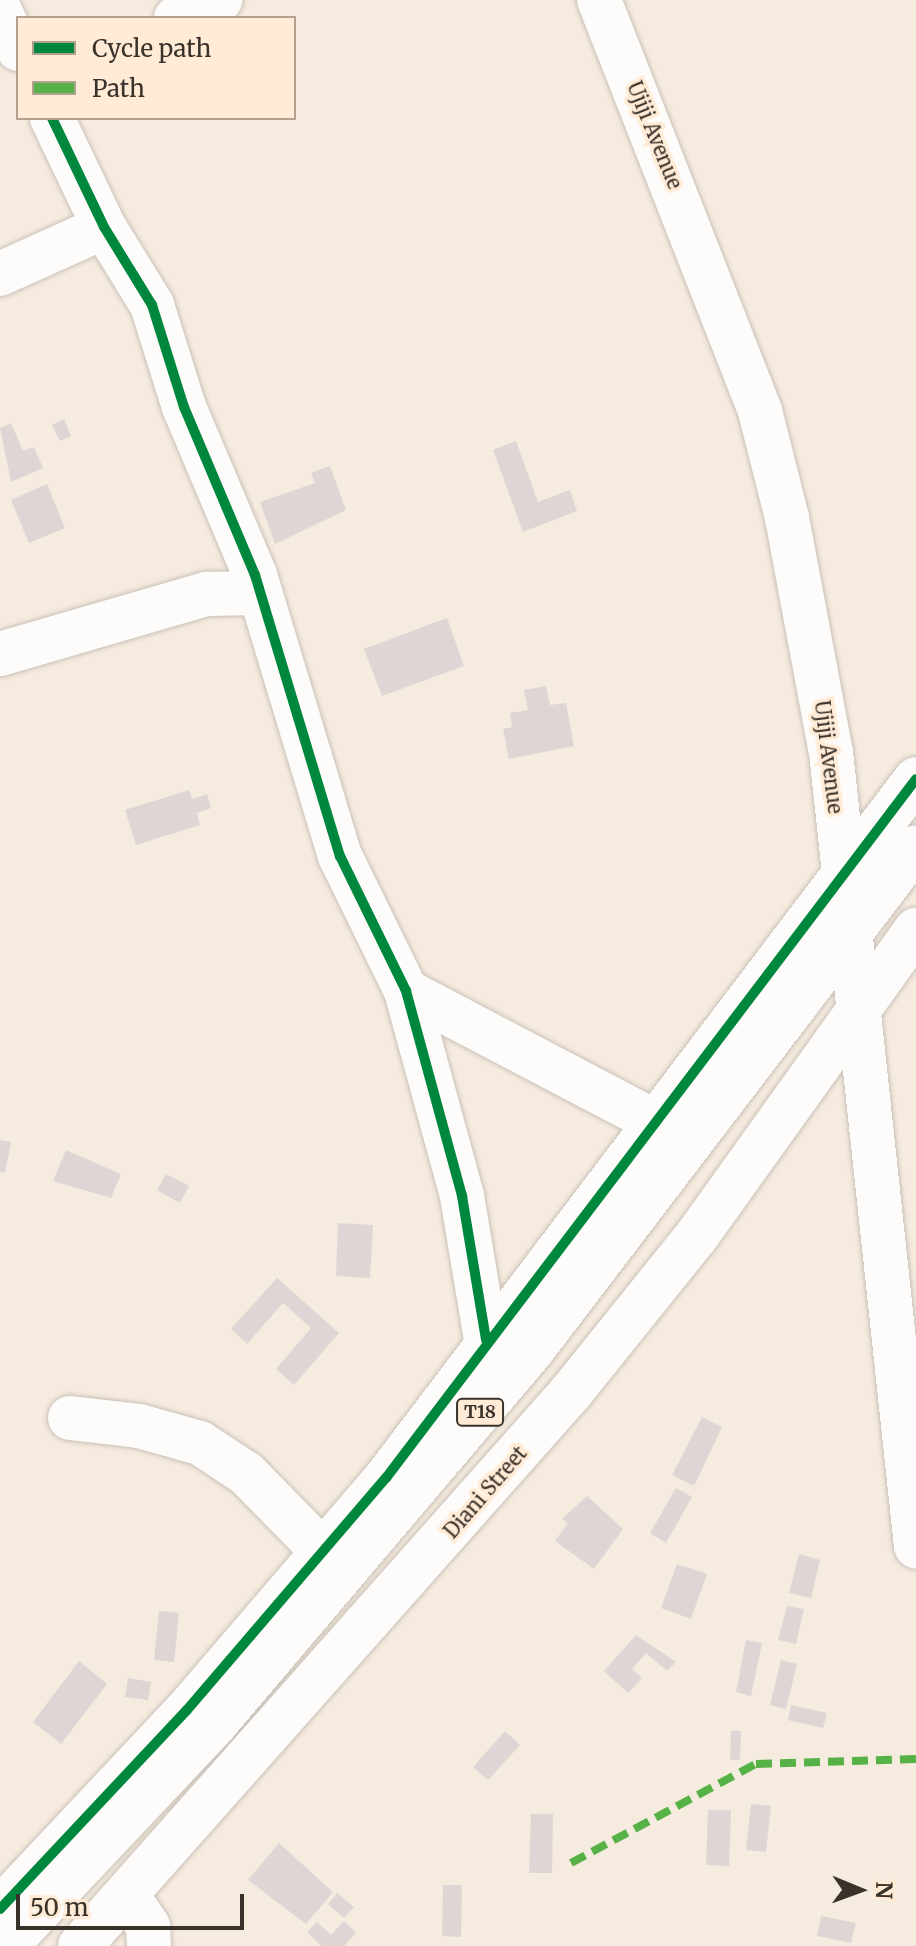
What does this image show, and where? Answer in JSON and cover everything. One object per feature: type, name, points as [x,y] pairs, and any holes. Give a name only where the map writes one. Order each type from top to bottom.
[{"type":"street","points":[[181,16],[220,0]]},
{"type":"street","name":"Ujiji Avenue","points":[[599,0],[760,411],[861,888],[851,939],[857,1011],[916,1546]]},
{"type":"street","points":[[0,11],[16,45]]},
{"type":"street","points":[[53,120],[104,227],[152,305],[259,593],[340,856],[406,991],[462,1196],[486,1340]]},
{"type":"street","points":[[0,274],[104,227]]},
{"type":"street","points":[[0,654],[207,594],[259,593]]},
{"type":"street","points":[[861,888],[916,779]]},
{"type":"street","points":[[0,1909],[334,1561],[486,1340],[586,1220],[654,1121],[861,888],[916,847]]},
{"type":"street","points":[[861,888],[913,945]]},
{"type":"street","name":"T18","points":[[6,1946],[216,1723],[334,1561],[533,1349],[851,939]]},
{"type":"street","name":"Diani Street","points":[[80,1946],[572,1391],[696,1237],[857,1011],[913,945]]},
{"type":"street","points":[[406,991],[654,1121]]},
{"type":"street","points":[[70,1418],[139,1426],[200,1443],[247,1474],[334,1561]]},
{"type":"street","points":[[127,1895],[148,1926],[149,1946]]},
{"type":"building","points":[[64,419],[71,436],[60,441],[52,425]]},
{"type":"building","points":[[11,423],[23,451],[34,447],[43,468],[11,482],[0,428]]},
{"type":"building","points":[[516,441],[538,502],[570,490],[577,511],[523,532],[493,450]]},
{"type":"building","points":[[330,466],[346,510],[275,544],[260,502],[315,483],[311,473]]},
{"type":"building","points":[[47,484],[65,528],[29,543],[11,500]]},
{"type":"building","points":[[447,618],[464,666],[382,696],[364,649]]},
{"type":"building","points":[[546,686],[550,705],[566,703],[574,746],[509,759],[503,729],[512,727],[510,713],[528,710],[524,690]]},
{"type":"building","points":[[189,790],[192,799],[207,794],[211,808],[197,813],[200,825],[136,845],[125,810]]},
{"type":"building","points":[[0,1140],[11,1142],[5,1173],[0,1172]]},
{"type":"building","points":[[66,1150],[121,1174],[111,1198],[53,1181]]},
{"type":"building","points":[[166,1174],[189,1186],[180,1203],[157,1190]]},
{"type":"building","points":[[338,1223],[373,1225],[370,1278],[336,1276]]},
{"type":"building","points":[[277,1278],[339,1333],[294,1385],[276,1369],[311,1328],[283,1303],[247,1344],[231,1329]]},
{"type":"building","points":[[702,1417],[722,1427],[694,1486],[672,1475]]},
{"type":"building","points":[[676,1488],[692,1497],[666,1543],[650,1533]]},
{"type":"building","points":[[587,1496],[623,1529],[594,1569],[555,1541],[568,1523],[562,1519]]},
{"type":"building","points":[[799,1554],[820,1560],[811,1598],[789,1593]]},
{"type":"building","points":[[677,1564],[707,1574],[691,1619],[661,1608]]},
{"type":"building","points":[[787,1606],[804,1609],[796,1644],[778,1640]]},
{"type":"building","points":[[159,1611],[179,1613],[174,1662],[154,1660]]},
{"type":"building","points":[[636,1635],[676,1662],[667,1671],[646,1653],[632,1669],[642,1678],[628,1693],[604,1671]]},
{"type":"building","points":[[746,1640],[762,1643],[751,1696],[736,1692]]},
{"type":"building","points":[[781,1660],[797,1664],[786,1709],[770,1705]]},
{"type":"building","points":[[79,1661],[107,1684],[61,1744],[33,1722]]},
{"type":"building","points":[[128,1678],[151,1682],[148,1700],[125,1697]]},
{"type":"building","points":[[791,1705],[827,1713],[823,1728],[788,1720]]},
{"type":"building","points":[[505,1731],[520,1745],[488,1780],[473,1767]]},
{"type":"building","points":[[731,1731],[741,1731],[740,1760],[730,1760]]},
{"type":"building","points":[[751,1804],[771,1806],[766,1852],[746,1850]]},
{"type":"building","points":[[708,1810],[731,1810],[729,1866],[706,1865]]},
{"type":"building","points":[[531,1814],[553,1814],[552,1873],[529,1873]]},
{"type":"building","points":[[279,1843],[333,1892],[306,1924],[248,1880]]},
{"type":"building","points":[[443,1885],[462,1885],[461,1937],[442,1936]]},
{"type":"building","points":[[337,1893],[354,1907],[344,1918],[328,1904]]},
{"type":"building","points":[[821,1916],[856,1923],[851,1943],[817,1936]]},
{"type":"building","points":[[344,1921],[356,1933],[344,1946],[321,1946],[307,1932],[317,1922],[331,1935]]},
{"type":"marked path","points":[[571,1863],[756,1764],[916,1759]]},
{"type":"cycle path","points":[[53,120],[104,227],[152,305],[184,407],[255,575],[340,856],[406,991],[462,1196],[486,1340]]},
{"type":"cycle path","points":[[0,1909],[187,1710],[386,1478],[916,779]]}]
